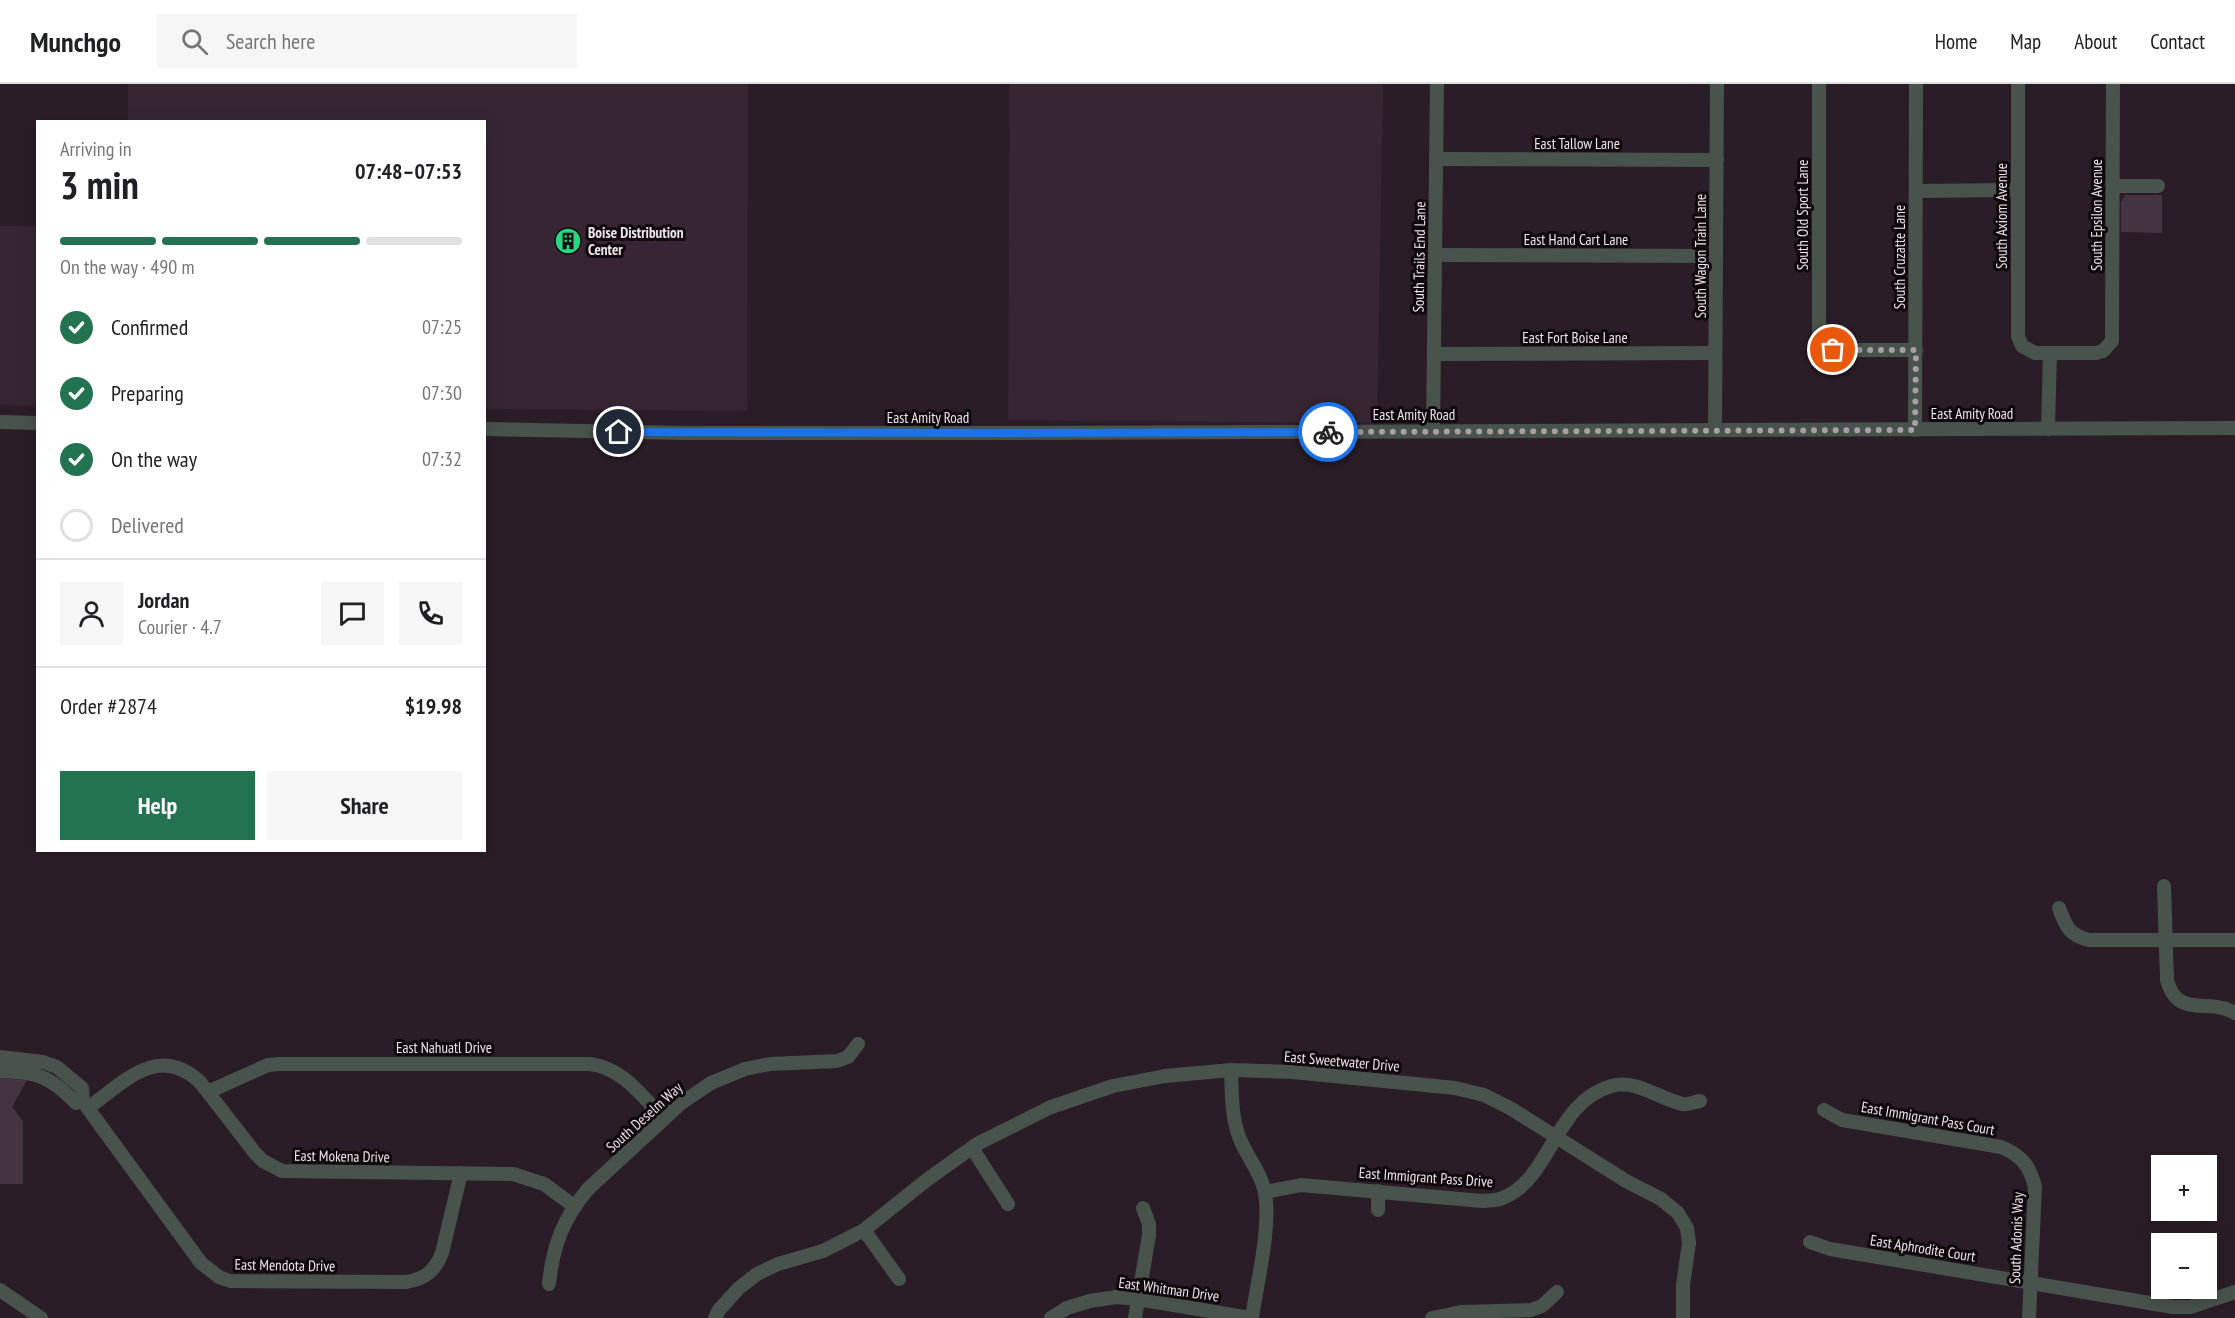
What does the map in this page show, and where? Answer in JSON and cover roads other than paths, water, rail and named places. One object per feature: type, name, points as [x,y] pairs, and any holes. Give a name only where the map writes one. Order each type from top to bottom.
[{"type":"street","name":"South Trails End Lane","points":[[1433,431],[1437,84]]},
{"type":"street","name":"South Wagon Train Lane","points":[[1715,429],[1717,84]]},
{"type":"street","name":"South Old Sport Lane","points":[[1819,84],[1819,335],[1821,346],[1833,350],[1916,350]]},
{"type":"street","name":"South Cruzatte Lane","points":[[1915,430],[1916,84]]},
{"type":"street","name":"South Axiom Avenue","points":[[2018,84],[2018,336],[2022,346],[2035,353],[2050,353]]},
{"type":"street","name":"South Epsilon Avenue","points":[[2050,353],[2096,353],[2109,346],[2113,336],[2113,84]]},
{"type":"street","name":"East Tallow Lane","points":[[1437,159],[1717,160]]},
{"type":"street","points":[[2113,186],[2158,186]]},
{"type":"street","points":[[1916,191],[2017,190]]},
{"type":"street","name":"East Hand Cart Lane","points":[[1436,255],[1716,256]]},
{"type":"street","name":"East Fort Boise Lane","points":[[1434,354],[1715,353]]},
{"type":"street","points":[[2048,429],[2050,353]]},
{"type":"street","points":[[0,422],[36,423]]},
{"type":"street","name":"East Amity Road","points":[[486,429],[686,433],[2235,428]]},
{"type":"street","points":[[2164,886],[2167,980],[2170,991],[2178,1001],[2193,1006],[2217,1006],[2235,1012]]},
{"type":"street","points":[[2060,909],[2067,931],[2089,940],[2235,940]]},
{"type":"street","name":"South Deselm Way","points":[[549,1284],[552,1257],[562,1228],[574,1206],[588,1189],[700,1089],[734,1073],[770,1064],[837,1061],[848,1057],[858,1044]]},
{"type":"street","name":"East Mendota Drive","points":[[0,1057],[43,1062],[57,1067],[82,1088],[86,1105],[201,1263],[209,1271],[230,1281],[406,1282],[418,1280],[433,1270],[442,1253],[461,1173]]},
{"type":"street","name":"East Nahuatl Drive","points":[[208,1092],[268,1065],[279,1064],[590,1064],[612,1069],[621,1075],[664,1119]]},
{"type":"street","name":"East Mokena Drive","points":[[86,1105],[140,1070],[150,1066],[172,1065],[192,1075],[255,1153],[263,1161],[282,1172],[502,1173],[524,1176],[544,1184],[574,1206]]},
{"type":"street","points":[[1231,1070],[1234,1120],[1239,1138],[1265,1192],[1266,1219],[1251,1318]]},
{"type":"street","name":"East Sweetwater Drive","points":[[715,1318],[726,1303],[757,1274],[778,1264],[823,1251],[864,1230],[928,1179],[972,1148],[1051,1107],[1113,1086],[1165,1076],[1231,1070],[1293,1072],[1455,1088],[1484,1095],[1510,1108],[1626,1181],[1671,1205],[1684,1222],[1689,1244],[1683,1286],[1683,1318]]},
{"type":"street","name":"East Mendota Drive","points":[[0,1071],[12,1071],[50,1079],[76,1103],[86,1105]]},
{"type":"street","points":[[1556,1137],[1566,1120],[1585,1098],[1611,1086],[1633,1085],[1684,1104],[1700,1101]]},
{"type":"street","name":"East Immigrant Pass Court","points":[[1824,1110],[1842,1120],[2001,1147],[2014,1153],[2025,1162]]},
{"type":"street","name":"East Immigrant Pass Drive","points":[[1265,1192],[1301,1185],[1482,1201],[1500,1199],[1528,1180],[1556,1137]]},
{"type":"street","points":[[972,1148],[1008,1204]]},
{"type":"street","name":"South Adonis Way","points":[[2025,1162],[2032,1174],[2035,1187],[2029,1318]]},
{"type":"street","points":[[1378,1191],[1378,1210]]},
{"type":"street","points":[[1136,1318],[1149,1234],[1149,1224],[1143,1208]]},
{"type":"street","points":[[864,1230],[899,1279]]},
{"type":"street","name":"East Aphrodite Court","points":[[1810,1242],[1830,1249],[2173,1307],[2205,1304],[2235,1292]]},
{"type":"street","points":[[0,1290],[41,1318]]},
{"type":"street","points":[[1432,1318],[1461,1312],[1531,1310],[1542,1305],[1557,1292]]},
{"type":"street","name":"East Whitman Drive","points":[[1051,1318],[1067,1308],[1116,1297],[1251,1318]]},
{"type":"place","name":"Boise Distribution Center","points":[[568,241]]}]
